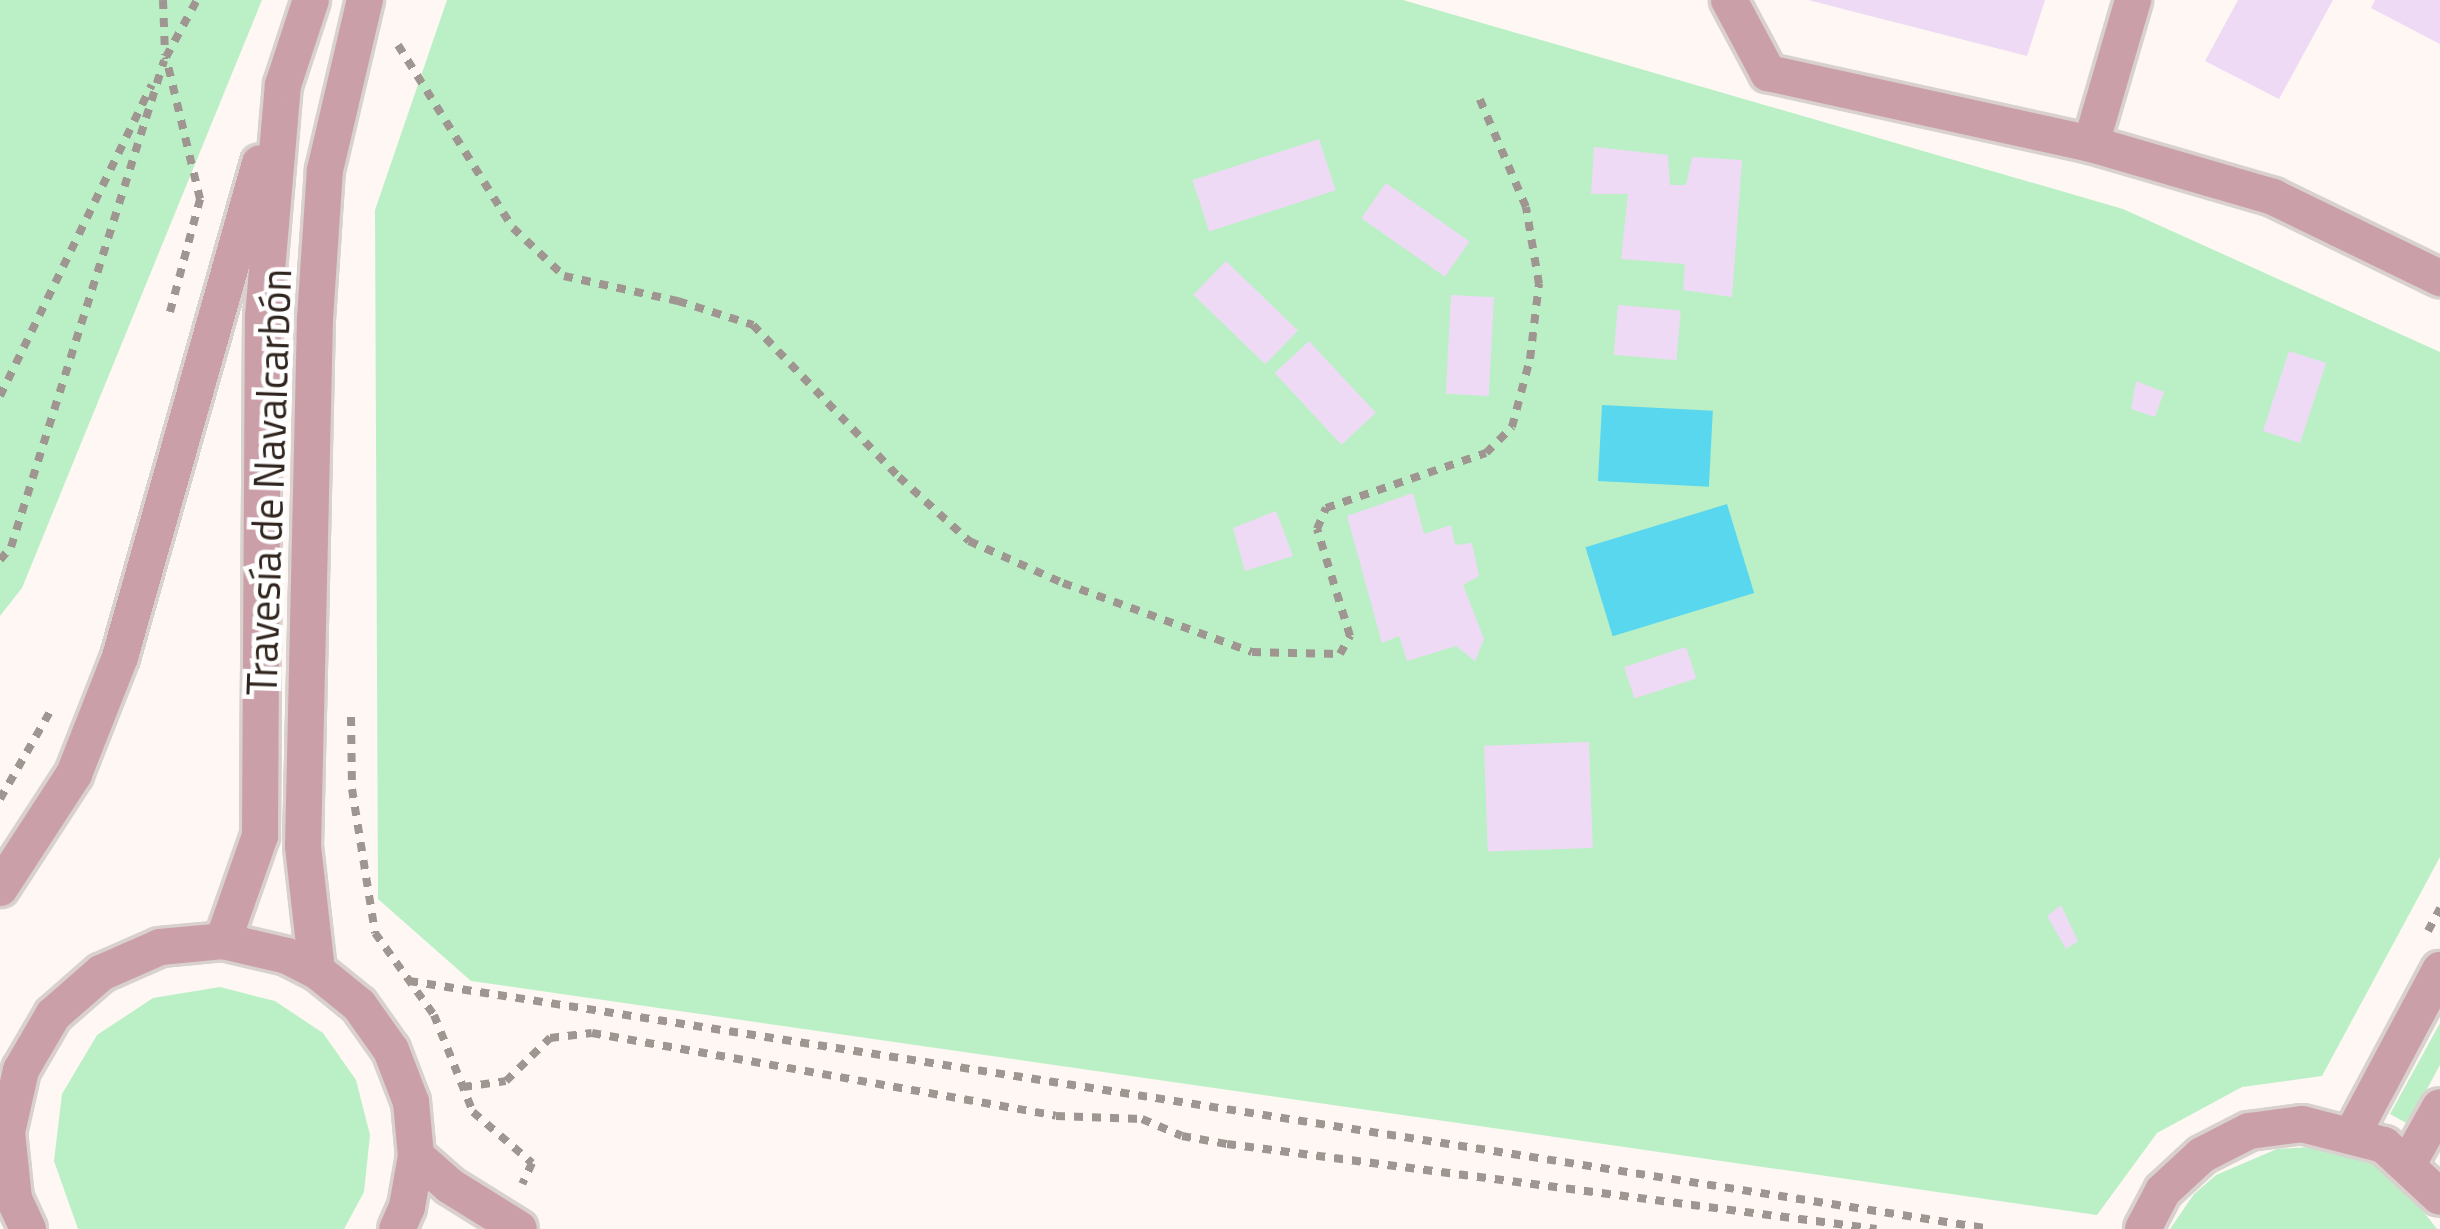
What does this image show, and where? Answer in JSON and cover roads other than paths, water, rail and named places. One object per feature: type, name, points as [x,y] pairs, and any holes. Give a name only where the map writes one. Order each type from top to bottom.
[{"type":"street","name":"Travesía de Navalcarbón","points":[[223,941],[260,836],[263,317],[283,85],[310,0]]},
{"type":"street","name":"Travesía de Navalcarbón","points":[[316,970],[303,846],[315,319],[325,170],[365,0]]},
{"type":"street","points":[[1729,0],[1768,73],[2091,144],[2272,196],[2440,278]]},
{"type":"street","points":[[2091,144],[2133,0]]},
{"type":"street","points":[[0,888],[74,774],[120,657],[283,85]]},
{"type":"street","points":[[28,1229],[14,1199],[3,1134],[20,1070],[53,1015],[101,973],[160,947],[223,941],[256,946],[316,970],[359,1005],[392,1050],[411,1102],[416,1156],[407,1207],[397,1229]]},
{"type":"street","points":[[2353,1133],[2440,970]]},
{"type":"street","points":[[2408,1164],[2440,1107]]},
{"type":"street","points":[[2143,1229],[2163,1191],[2202,1154],[2249,1131],[2302,1124],[2353,1133],[2384,1145],[2440,1198]]},
{"type":"street","points":[[416,1156],[511,1226]]},
{"type":"water","points":[[1602,405],[1713,411],[1709,487],[1598,481]]},
{"type":"water","points":[[1727,504],[1754,593],[1613,636],[1585,547]]}]
